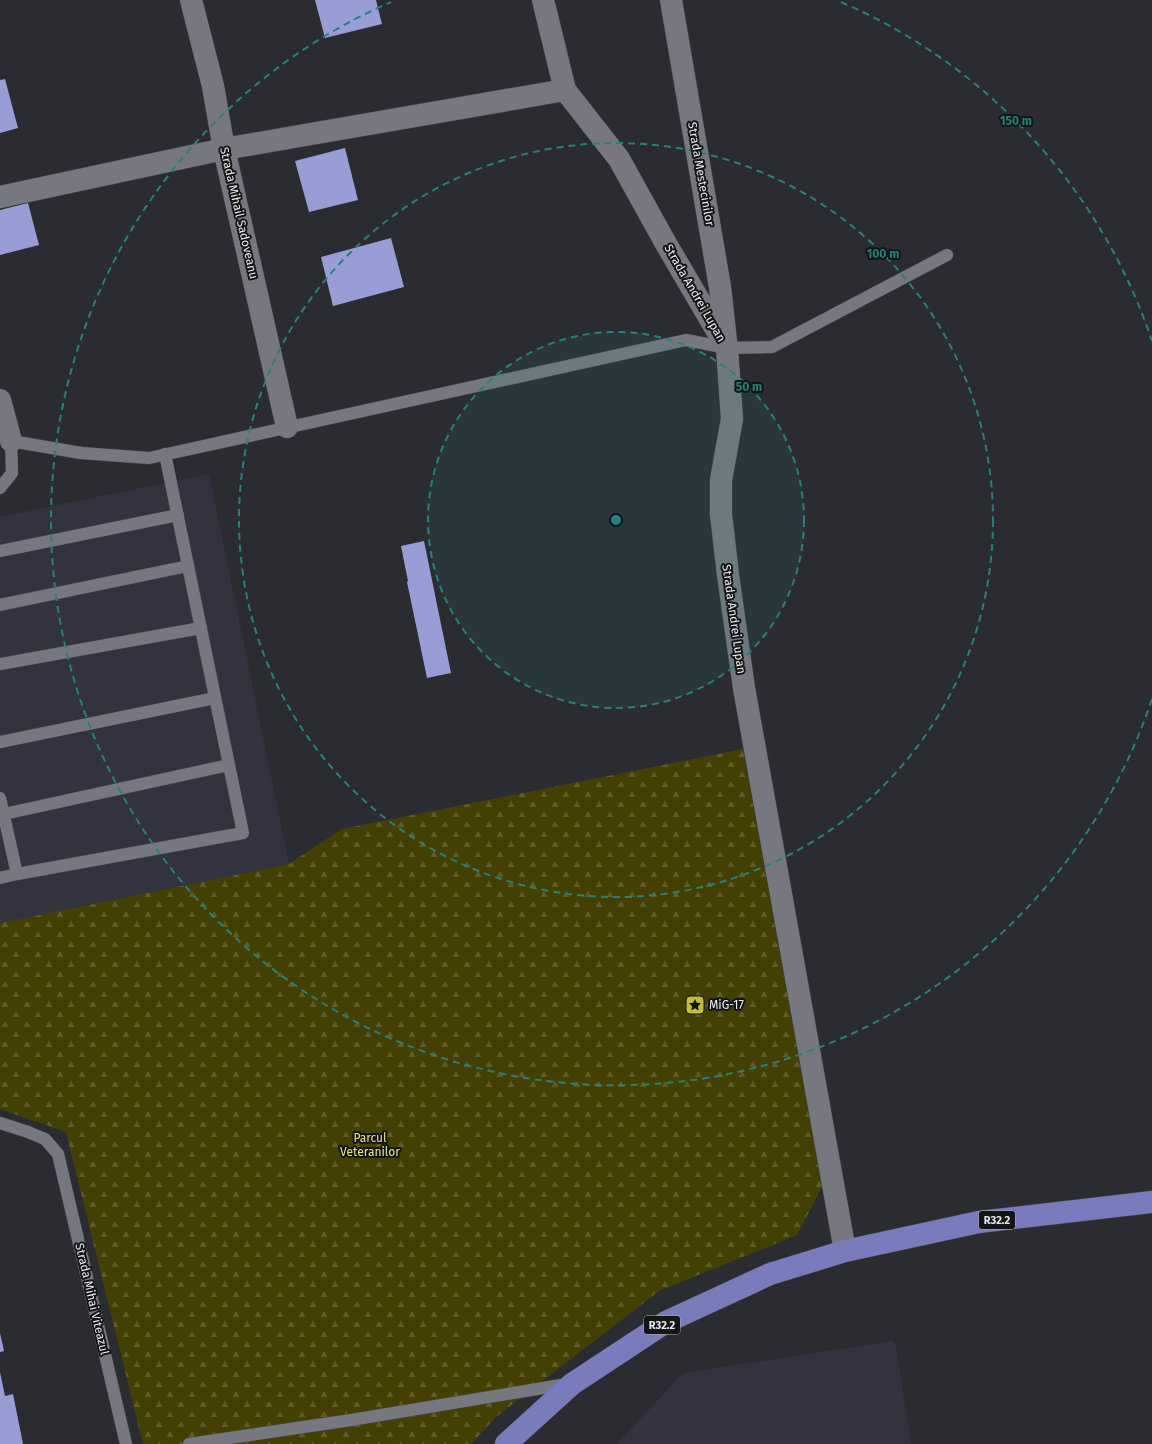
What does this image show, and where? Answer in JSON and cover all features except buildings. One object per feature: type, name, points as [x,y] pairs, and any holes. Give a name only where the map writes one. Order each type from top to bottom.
[{"type":"main road","name":"R32.2","points":[[506,1444],[572,1384],[666,1322],[770,1274],[845,1251],[979,1222],[1152,1202]]},
{"type":"street","name":"Strada Mihail Sadoveanu","points":[[191,0],[212,86],[224,149],[287,427]]},
{"type":"street","name":"Strada Andrei Lupan","points":[[543,0],[565,90],[619,159],[665,242],[727,348],[732,419],[721,480],[721,514],[728,575],[744,688],[845,1251]]},
{"type":"street","name":"Strada Mestecinilor","points":[[670,0],[720,287],[727,348]]},
{"type":"street","points":[[0,197],[224,149],[565,90]]},
{"type":"street","points":[[0,400],[11,441]]},
{"type":"lane","points":[[0,488],[12,473],[11,441],[81,453],[149,458],[686,340],[727,348],[772,347],[946,255]]},
{"type":"lane","points":[[0,878],[243,833],[165,454]]},
{"type":"lane","points":[[0,551],[178,515]]},
{"type":"lane","points":[[0,605],[188,566]]},
{"type":"lane","points":[[0,664],[201,628]]},
{"type":"lane","points":[[0,742],[215,698]]},
{"type":"lane","points":[[4,814],[229,765]]},
{"type":"lane","points":[[0,798],[16,874]]},
{"type":"lane","name":"Strada Mihai Viteazul","points":[[0,1123],[45,1139],[58,1154],[126,1444]]},
{"type":"lane","points":[[189,1444],[351,1420],[572,1384]]},
{"type":"shaded area","points":[[209,474],[289,864],[0,923],[0,517]]},
{"type":"shaded area","points":[[893,1341],[896,1346],[911,1444],[617,1444],[683,1373]]},
{"type":"green space","name":"Parcul Veteranilor","points":[[743,749],[822,1187],[797,1235],[659,1291],[496,1417],[471,1444],[143,1444],[66,1132],[0,1109],[0,923],[289,864],[342,829]]},
{"type":"place","name":"MiG-17","points":[[695,1005]]}]
